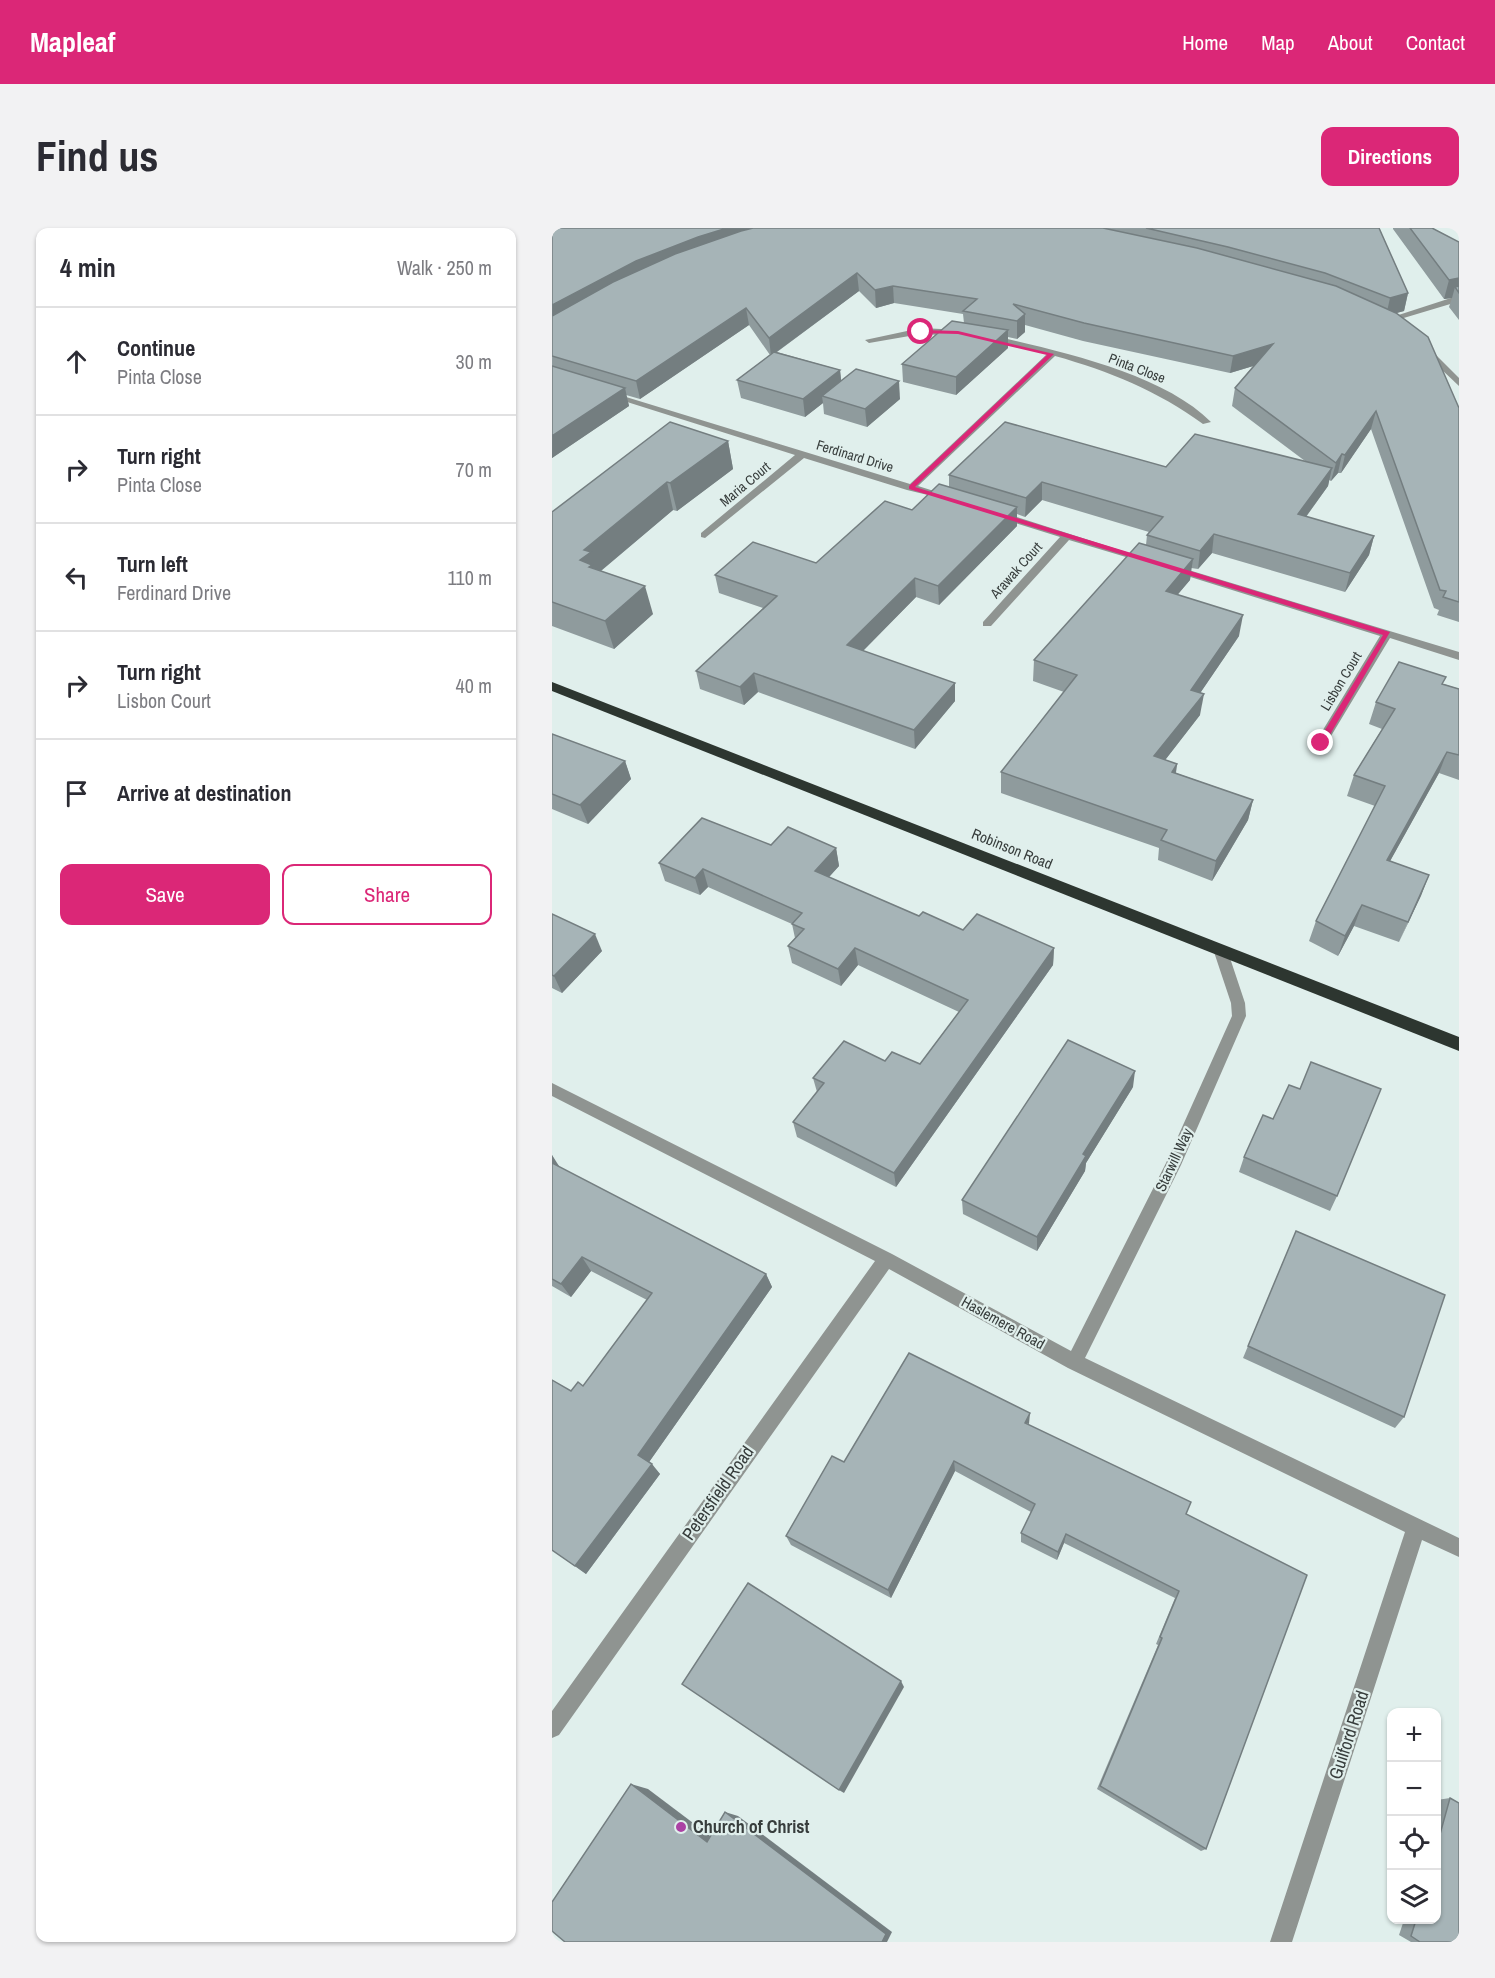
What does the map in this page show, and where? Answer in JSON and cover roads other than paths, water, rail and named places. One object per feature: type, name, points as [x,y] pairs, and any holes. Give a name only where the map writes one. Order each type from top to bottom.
[{"type":"highway","name":"Robinson Road","points":[[552,686],[1221,952],[1459,1044]]},
{"type":"street","points":[[1384,321],[1454,300]]},
{"type":"street","name":"Pinta Close","points":[[869,340],[921,332],[972,335],[1052,354],[1138,381],[1180,402],[1206,422]]},
{"type":"street","points":[[1416,341],[1459,383]]},
{"type":"street","points":[[911,488],[1052,354]]},
{"type":"street","name":"Ferdinard Drive","points":[[597,391],[956,502]]},
{"type":"street","name":"Maria Court","points":[[705,535],[802,454]]},
{"type":"street","points":[[989,512],[1459,656]]},
{"type":"street","name":"Arawak Court","points":[[987,624],[1067,536]]},
{"type":"street","name":"Lisbon Court","points":[[1321,743],[1387,634]]},
{"type":"street","name":"Starwill Way","points":[[1074,1362],[1173,1165],[1239,1016],[1238,1003],[1221,952]]},
{"type":"street","name":"Haslemere Road","points":[[552,1089],[886,1259],[1074,1362],[1459,1548]]},
{"type":"street","name":"Petersfield Road","points":[[552,1728],[558,1706],[886,1259]]},
{"type":"street","name":"Guilford Road","points":[[1281,1942],[1416,1528]]},
{"type":"place","name":"Church of Christ","points":[[681,1827]]}]
